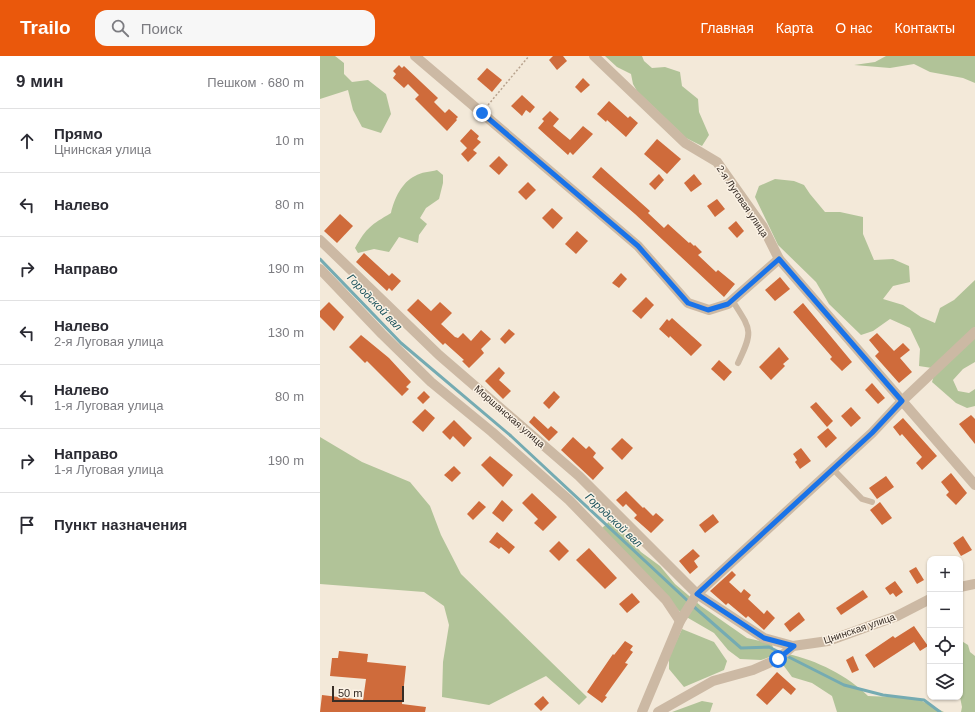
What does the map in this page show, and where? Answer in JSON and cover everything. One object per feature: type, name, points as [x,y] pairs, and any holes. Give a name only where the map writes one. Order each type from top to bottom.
[{"type":"street","points":[[415,56],[638,246],[688,303],[708,310],[728,304],[779,259]]},
{"type":"street","name":"2-я Луговая улица","points":[[594,56],[685,143],[717,162],[763,227],[779,259],[975,485]]},
{"type":"street","name":"Моршанская улица","points":[[320,240],[439,355],[579,476],[695,597],[764,638],[794,646]]},
{"type":"street","points":[[320,269],[382,334],[431,382],[492,432],[569,500],[666,600],[680,621]]},
{"type":"street","points":[[642,712],[680,621],[695,597],[872,433],[902,401],[975,332]]},
{"type":"street","points":[[963,587],[975,584]]},
{"type":"street","name":"Цнинская улица","points":[[794,646],[828,641],[897,616],[927,601]]},
{"type":"street","points":[[658,712],[713,681],[753,670],[778,659],[794,646]]},
{"type":"lane","points":[[732,300],[749,330],[747,344],[738,363]]},
{"type":"lane","points":[[833,469],[862,499],[872,502]]},
{"type":"path","points":[[482,113],[529,56]]},
{"type":"green space","points":[[320,56],[335,56],[344,63],[344,74],[352,82],[368,80],[386,94],[391,114],[381,133],[362,127],[353,110],[348,90],[320,99]]},
{"type":"green space","points":[[605,56],[642,56],[644,61],[652,68],[665,67],[680,72],[682,86],[698,99],[699,112],[709,135],[702,146],[686,138],[637,91],[633,84],[631,74],[617,67]]},
{"type":"green space","points":[[886,56],[975,56],[975,83],[963,78],[930,72],[914,64],[890,68],[854,65],[875,62]]},
{"type":"green space","points":[[437,170],[443,175],[443,183],[439,199],[426,208],[420,218],[427,224],[419,235],[418,243],[399,237],[389,252],[374,249],[358,253],[355,248],[363,235],[374,224],[391,213],[396,197],[406,182],[417,175]]},
{"type":"green space","points":[[775,179],[794,181],[804,185],[825,212],[840,212],[863,217],[863,234],[874,260],[893,259],[909,266],[910,282],[893,286],[883,299],[903,305],[921,317],[935,323],[940,308],[954,300],[975,280],[975,327],[932,368],[919,366],[920,349],[910,328],[890,319],[873,331],[861,335],[829,304],[816,282],[778,245],[755,197],[759,186]]},
{"type":"green space","points":[[975,337],[975,362],[963,369],[953,380],[958,391],[969,393],[975,389],[975,406],[967,408],[956,403],[932,382],[935,372]]},
{"type":"green space","points":[[320,437],[362,462],[410,482],[430,506],[441,535],[461,574],[587,697],[579,705],[546,676],[489,705],[442,697],[443,662],[449,625],[444,606],[424,592],[320,584]]},
{"type":"green space","points":[[610,521],[621,530],[641,552],[660,566],[675,584],[701,606],[747,638],[772,644],[775,655],[761,660],[740,659],[728,650],[714,633],[683,615],[602,528]]},
{"type":"green space","points":[[682,629],[714,642],[727,661],[724,670],[684,687],[669,669],[669,657]]},
{"type":"green space","points":[[963,642],[968,645],[970,652],[975,656],[975,712],[961,712],[961,700],[963,700]]},
{"type":"green space","points":[[788,654],[810,660],[831,670],[851,682],[868,696],[916,698],[944,712],[837,712],[832,696],[812,683],[792,677],[781,662]]},
{"type":"green space","points":[[702,701],[713,703],[710,712],[672,712]]},
{"type":"building","points":[[553,56],[563,56],[567,61],[557,70],[549,60]]},
{"type":"building","points":[[399,65],[402,68],[404,66],[438,98],[434,102],[445,113],[449,109],[458,117],[447,131],[415,99],[419,95],[408,84],[404,88],[393,78],[396,74],[393,71]]},
{"type":"building","points":[[487,68],[502,80],[492,92],[477,79]]},
{"type":"building","points":[[583,78],[590,85],[581,93],[575,87]]},
{"type":"building","points":[[522,95],[535,107],[530,113],[526,110],[522,116],[511,106]]},
{"type":"building","points":[[609,101],[628,118],[630,116],[638,123],[626,137],[607,120],[606,122],[597,114]]},
{"type":"building","points":[[550,111],[559,119],[553,126],[570,140],[583,126],[593,134],[573,155],[570,152],[568,155],[538,128],[544,121],[542,119]]},
{"type":"building","points":[[471,129],[479,136],[477,139],[481,142],[473,150],[477,153],[468,162],[461,154],[467,148],[460,141]]},
{"type":"building","points":[[657,139],[681,159],[667,174],[644,154]]},
{"type":"building","points":[[499,156],[508,165],[499,175],[489,166]]},
{"type":"building","points":[[601,167],[650,211],[648,213],[664,228],[668,224],[689,243],[690,242],[694,246],[695,245],[702,252],[698,255],[716,272],[718,270],[735,284],[724,297],[635,214],[592,177]]},
{"type":"building","points":[[659,174],[664,180],[655,190],[649,184]]},
{"type":"building","points":[[694,174],[702,184],[691,192],[684,183]]},
{"type":"building","points":[[528,182],[536,190],[526,200],[518,192]]},
{"type":"building","points":[[717,199],[725,209],[715,217],[707,206]]},
{"type":"building","points":[[552,208],[563,218],[553,229],[542,218]]},
{"type":"building","points":[[340,214],[353,226],[337,243],[324,231]]},
{"type":"building","points":[[736,221],[744,231],[737,238],[728,228]]},
{"type":"building","points":[[577,231],[588,241],[576,254],[565,244]]},
{"type":"building","points":[[364,253],[389,276],[392,273],[401,281],[392,291],[389,288],[387,291],[356,262]]},
{"type":"building","points":[[621,273],[627,279],[619,288],[612,283]]},
{"type":"building","points":[[780,277],[790,289],[775,301],[765,290]]},
{"type":"building","points":[[646,297],[654,305],[641,319],[632,311]]},
{"type":"building","points":[[418,299],[431,311],[440,302],[452,313],[441,324],[455,337],[458,338],[463,333],[471,341],[481,330],[491,339],[481,349],[484,353],[469,368],[462,361],[464,360],[445,343],[443,345],[407,310]]},
{"type":"building","points":[[329,302],[344,317],[334,331],[320,317],[320,311]]},
{"type":"building","points":[[803,303],[852,362],[842,371],[830,359],[832,357],[793,312]]},
{"type":"building","points":[[672,318],[702,345],[691,356],[670,336],[669,338],[659,329],[667,319],[669,321]]},
{"type":"building","points":[[509,329],[515,334],[505,344],[500,339]]},
{"type":"building","points":[[877,333],[894,351],[903,343],[910,350],[900,358],[912,372],[899,383],[875,356],[879,352],[869,340]]},
{"type":"building","points":[[361,335],[389,358],[411,382],[406,387],[409,389],[402,396],[367,361],[365,363],[349,347]]},
{"type":"building","points":[[779,347],[789,359],[783,364],[785,366],[771,380],[759,367]]},
{"type":"building","points":[[719,360],[732,372],[724,381],[711,369]]},
{"type":"building","points":[[499,367],[505,373],[499,380],[511,391],[503,399],[485,381]]},
{"type":"building","points":[[872,383],[885,398],[878,404],[865,390]]},
{"type":"building","points":[[424,391],[430,397],[423,404],[417,398]]},
{"type":"building","points":[[554,391],[560,397],[549,409],[543,403]]},
{"type":"building","points":[[816,402],[833,421],[827,427],[810,407]]},
{"type":"building","points":[[851,407],[861,418],[851,427],[841,416]]},
{"type":"building","points":[[425,409],[435,418],[423,432],[412,422]]},
{"type":"building","points":[[971,415],[975,419],[975,444],[959,424]]},
{"type":"building","points":[[534,416],[548,429],[551,426],[558,432],[549,441],[529,422]]},
{"type":"building","points":[[903,418],[937,456],[922,470],[916,463],[922,457],[902,434],[900,436],[893,427]]},
{"type":"building","points":[[454,420],[472,438],[464,447],[453,436],[450,440],[442,432]]},
{"type":"building","points":[[828,428],[837,438],[826,448],[817,437]]},
{"type":"building","points":[[573,437],[586,449],[589,446],[596,453],[593,457],[604,468],[593,480],[561,450]]},
{"type":"building","points":[[622,438],[633,448],[622,460],[611,449]]},
{"type":"building","points":[[801,448],[811,461],[800,469],[795,462],[797,460],[793,454]]},
{"type":"building","points":[[490,456],[513,475],[503,487],[481,465]]},
{"type":"building","points":[[454,466],[461,473],[452,482],[444,475]]},
{"type":"building","points":[[951,473],[967,493],[956,505],[946,495],[949,492],[941,482]]},
{"type":"building","points":[[886,476],[894,487],[877,499],[869,488]]},
{"type":"building","points":[[626,491],[653,516],[656,513],[664,520],[651,533],[634,518],[637,515],[626,504],[623,507],[616,500]]},
{"type":"building","points":[[532,493],[557,517],[543,531],[534,523],[538,519],[522,503]]},
{"type":"building","points":[[502,500],[513,510],[503,522],[492,513]]},
{"type":"building","points":[[479,501],[486,507],[473,520],[467,514]]},
{"type":"building","points":[[880,502],[892,518],[882,525],[870,510]]},
{"type":"building","points":[[713,514],[719,522],[705,533],[699,525]]},
{"type":"building","points":[[497,532],[515,547],[509,554],[501,547],[499,549],[489,542]]},
{"type":"building","points":[[963,536],[972,550],[961,556],[953,543]]},
{"type":"building","points":[[559,541],[569,551],[559,561],[549,551]]},
{"type":"building","points":[[589,548],[617,578],[605,589],[576,560]]},
{"type":"building","points":[[693,549],[700,556],[694,561],[698,567],[690,574],[679,561]]},
{"type":"building","points":[[916,567],[924,580],[917,584],[909,571]]},
{"type":"building","points":[[732,571],[736,575],[729,582],[741,593],[744,589],[751,595],[748,599],[764,614],[767,610],[775,618],[764,630],[748,616],[746,618],[728,603],[726,605],[710,591]]},
{"type":"building","points":[[895,581],[903,592],[896,597],[893,593],[890,595],[885,588]]},
{"type":"building","points":[[863,590],[868,597],[841,615],[836,608]]},
{"type":"building","points":[[632,593],[640,602],[627,613],[619,604]]},
{"type":"building","points":[[799,612],[805,620],[790,632],[784,624]]},
{"type":"building","points":[[914,626],[927,647],[920,651],[914,642],[874,668],[865,655],[893,636],[895,638]]},
{"type":"building","points":[[625,641],[633,646],[630,650],[633,652],[625,663],[628,664],[605,696],[607,697],[602,703],[587,692],[613,654],[614,655]]},
{"type":"building","points":[[339,651],[368,654],[367,662],[406,666],[402,704],[426,707],[425,712],[320,712],[322,695],[363,700],[366,679],[330,676],[332,658],[338,658]]},
{"type":"building","points":[[853,656],[859,670],[852,673],[846,660]]},
{"type":"building","points":[[777,672],[796,689],[791,695],[783,688],[767,705],[756,695]]},
{"type":"building","points":[[543,696],[549,703],[541,711],[534,704]]},
{"type":"waterway","name":"Городской вал","points":[[320,259],[401,343],[511,436],[689,602]]},
{"type":"waterway","name":"Городской вал","points":[[693,606],[741,648],[769,647],[844,685],[883,695],[924,700],[940,712]]},
{"type":"route","points":[[482,113],[638,246],[688,303],[708,310],[728,304],[779,259],[902,401],[872,433],[697,594],[764,638],[794,646],[778,659]]}]
